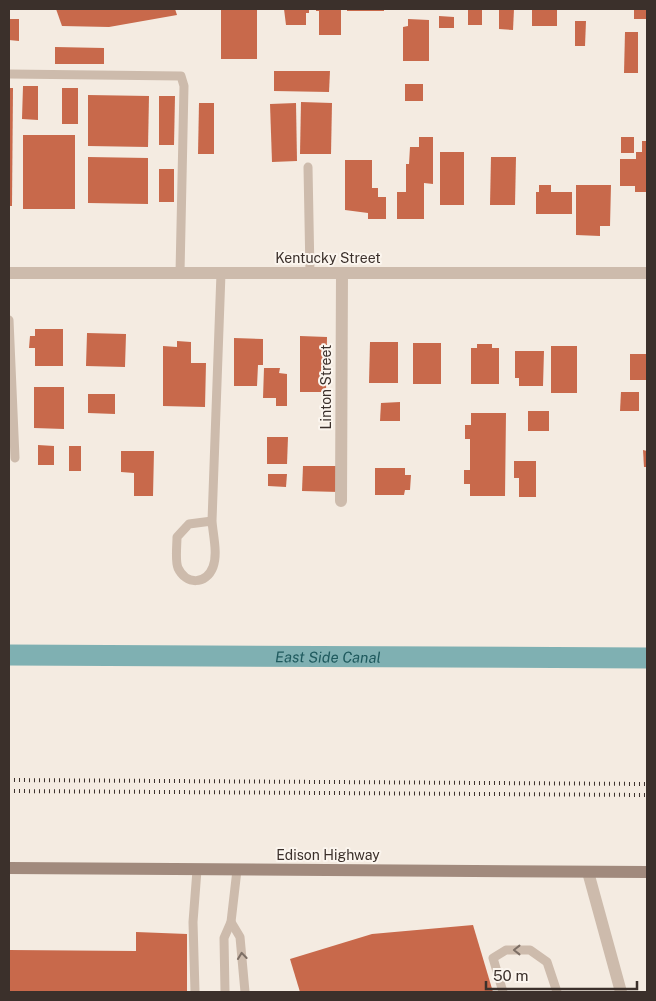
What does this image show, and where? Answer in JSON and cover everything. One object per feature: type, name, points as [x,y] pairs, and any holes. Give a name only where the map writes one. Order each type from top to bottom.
[{"type":"main road","name":"Edison Highway","points":[[9,868],[647,872]]},
{"type":"street","name":"Kentucky Street","points":[[9,273],[647,273]]},
{"type":"street","name":"Linton Street","points":[[341,501],[342,273]]},
{"type":"street","points":[[588,872],[621,992]]},
{"type":"lane","points":[[9,74],[181,76],[184,86],[180,273]]},
{"type":"lane","points":[[308,167],[310,273]]},
{"type":"lane","points":[[212,521],[189,524],[177,537],[178,568],[188,580],[199,582],[206,578],[213,567],[215,547],[212,521],[221,273]]},
{"type":"lane","points":[[9,320],[15,458]]},
{"type":"lane","points":[[195,992],[193,922],[197,870]]},
{"type":"lane","points":[[225,992],[224,938],[231,922],[236,870]]},
{"type":"lane","points":[[231,922],[240,937],[245,992]]},
{"type":"lane","points":[[503,992],[493,958],[506,950],[530,950],[547,962],[557,992]]},
{"type":"building","points":[[56,9],[175,9],[177,15],[109,27],[62,26]]},
{"type":"building","points":[[221,9],[257,9],[257,59],[221,59]]},
{"type":"building","points":[[284,9],[309,9],[309,13],[306,13],[306,25],[286,25]]},
{"type":"building","points":[[316,9],[341,9],[341,35],[319,35],[319,11],[316,11]]},
{"type":"building","points":[[347,9],[384,9],[384,11],[347,11]]},
{"type":"building","points":[[468,9],[482,9],[482,25],[468,25]]},
{"type":"building","points":[[499,9],[514,9],[513,30],[499,29]]},
{"type":"building","points":[[532,9],[557,9],[557,26],[532,26]]},
{"type":"building","points":[[634,9],[647,9],[647,19],[634,19]]},
{"type":"building","points":[[439,16],[454,17],[454,28],[439,28]]},
{"type":"building","points":[[9,19],[19,19],[19,41],[9,40]]},
{"type":"building","points":[[408,19],[429,20],[429,61],[403,61],[403,27],[408,26]]},
{"type":"building","points":[[575,21],[586,21],[585,46],[575,46]]},
{"type":"building","points":[[625,32],[638,32],[638,73],[624,73]]},
{"type":"building","points":[[55,47],[104,48],[104,64],[55,64]]},
{"type":"building","points":[[274,71],[330,71],[329,92],[274,91]]},
{"type":"building","points":[[405,84],[423,84],[423,101],[405,101]]},
{"type":"building","points":[[23,86],[38,86],[38,120],[22,119]]},
{"type":"building","points":[[9,88],[13,88],[12,206],[9,206]]},
{"type":"building","points":[[62,88],[78,88],[78,124],[62,124]]},
{"type":"building","points":[[88,95],[149,96],[148,147],[88,146]]},
{"type":"building","points":[[159,96],[175,96],[174,145],[159,145]]},
{"type":"building","points":[[301,102],[332,103],[331,154],[300,154]]},
{"type":"building","points":[[199,103],[214,103],[214,154],[198,154]]},
{"type":"building","points":[[296,103],[297,161],[272,162],[270,104]]},
{"type":"building","points":[[23,135],[75,135],[75,209],[23,209]]},
{"type":"building","points":[[419,137],[433,137],[433,184],[424,183],[424,219],[397,219],[397,192],[406,192],[406,164],[409,164],[410,147],[419,147]]},
{"type":"building","points":[[621,137],[634,137],[634,153],[621,153]]},
{"type":"building","points":[[642,141],[647,141],[647,192],[635,192],[635,186],[620,186],[620,159],[636,159],[636,152],[642,152]]},
{"type":"building","points":[[440,152],[464,152],[464,205],[440,205]]},
{"type":"building","points":[[88,157],[148,158],[148,204],[88,203]]},
{"type":"building","points":[[491,157],[516,157],[515,205],[490,205]]},
{"type":"building","points":[[345,160],[372,160],[372,188],[378,188],[378,197],[386,197],[386,219],[368,219],[368,213],[345,210]]},
{"type":"building","points":[[159,169],[174,169],[174,202],[159,202]]},
{"type":"building","points":[[539,185],[551,185],[551,192],[572,192],[572,214],[536,214],[536,192],[539,192]]},
{"type":"building","points":[[576,185],[611,185],[610,226],[600,226],[600,236],[576,235]]},
{"type":"building","points":[[35,329],[63,329],[63,366],[35,366],[35,348],[29,348],[30,336],[35,336]]},
{"type":"building","points":[[87,333],[126,334],[125,367],[86,366]]},
{"type":"building","points":[[300,336],[327,337],[326,392],[300,392]]},
{"type":"building","points":[[234,338],[263,339],[263,365],[258,365],[257,386],[234,386]]},
{"type":"building","points":[[177,341],[191,342],[191,363],[206,363],[205,407],[163,406],[163,346],[177,347]]},
{"type":"building","points":[[370,342],[398,342],[398,383],[369,383]]},
{"type":"building","points":[[413,343],[441,343],[441,384],[413,384]]},
{"type":"building","points":[[477,344],[492,344],[492,348],[499,348],[499,384],[471,384],[471,348],[477,348]]},
{"type":"building","points":[[551,346],[577,346],[577,393],[551,393]]},
{"type":"building","points":[[515,351],[544,351],[543,386],[519,386],[519,378],[515,378]]},
{"type":"building","points":[[630,354],[647,354],[647,380],[630,380]]},
{"type":"building","points":[[264,368],[280,368],[279,373],[287,374],[287,406],[276,406],[276,398],[263,398]]},
{"type":"building","points":[[34,387],[64,387],[64,429],[34,428]]},
{"type":"building","points":[[621,392],[639,392],[639,411],[620,411]]},
{"type":"building","points":[[88,394],[115,394],[115,414],[88,413]]},
{"type":"building","points":[[400,402],[400,421],[380,421],[381,403]]},
{"type":"building","points":[[528,411],[549,411],[549,431],[528,431]]},
{"type":"building","points":[[471,413],[506,413],[505,496],[470,496],[470,484],[464,484],[464,470],[470,470],[470,439],[465,439],[465,425],[471,425]]},
{"type":"building","points":[[267,437],[288,437],[287,464],[267,464]]},
{"type":"building","points":[[38,445],[54,446],[54,465],[38,465]]},
{"type":"building","points":[[69,446],[81,446],[81,471],[69,471]]},
{"type":"building","points":[[643,450],[647,451],[647,467],[644,467]]},
{"type":"building","points":[[121,451],[154,451],[153,496],[134,496],[134,473],[121,472]]},
{"type":"building","points":[[514,461],[536,461],[536,497],[519,497],[519,478],[514,478]]},
{"type":"building","points":[[303,466],[339,466],[339,492],[302,491]]},
{"type":"building","points":[[375,468],[405,468],[405,475],[411,475],[410,490],[405,490],[404,495],[375,495]]},
{"type":"building","points":[[268,474],[287,474],[286,487],[268,486]]},
{"type":"building","points":[[473,925],[493,992],[300,992],[290,959],[372,934]]},
{"type":"building","points":[[136,932],[187,934],[187,991],[9,992],[9,950],[136,951]]},
{"type":"waterway","name":"East Side Canal","points":[[9,655],[647,658]]},
{"type":"railway","points":[[9,780],[647,784]]},
{"type":"railway","points":[[9,791],[647,795]]}]
